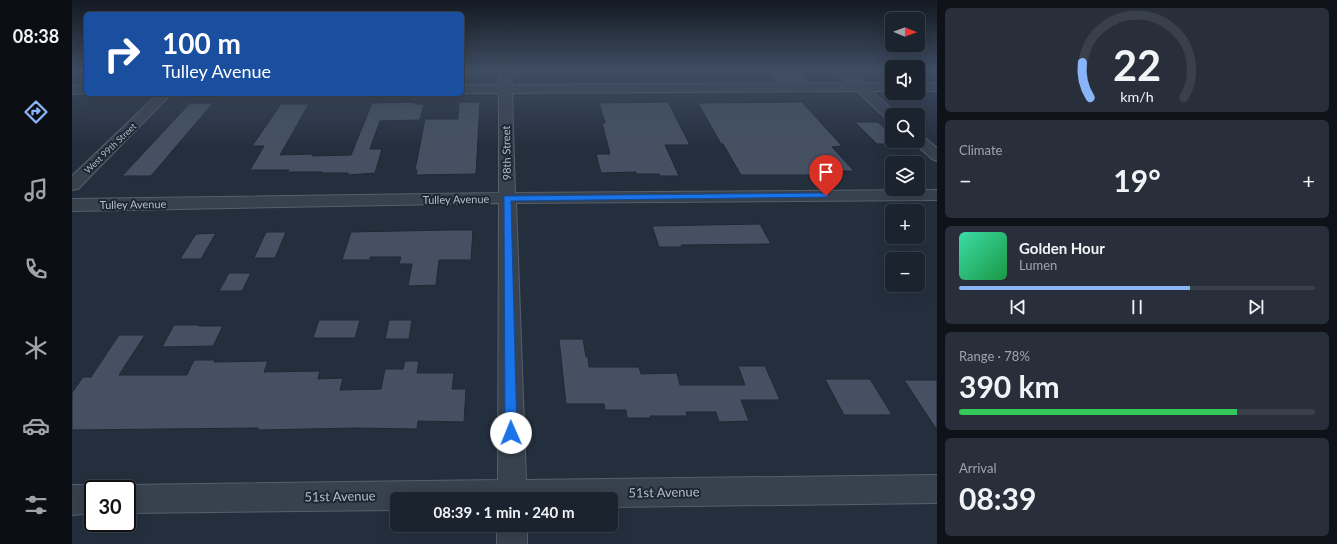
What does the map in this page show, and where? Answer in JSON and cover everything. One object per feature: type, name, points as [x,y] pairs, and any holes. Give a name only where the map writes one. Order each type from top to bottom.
[{"type":"street","name":"West 99th Street","points":[[72,185],[163,96]]},
{"type":"street","name":"98th Street","points":[[505,96],[512,492]]},
{"type":"street","points":[[870,96],[885,110]]},
{"type":"street","points":[[925,145],[937,156]]},
{"type":"street","name":"Tulley Avenue","points":[[72,205],[507,198],[937,195]]},
{"type":"street","name":"51st Avenue","points":[[618,495],[937,489]]},
{"type":"street","name":"51st Avenue","points":[[136,499],[390,498]]},
{"type":"street","points":[[72,500],[84,499]]},
{"type":"street","points":[[512,532],[512,544]]},
{"type":"building","points":[[416,102],[415,104],[424,104],[420,120],[380,121],[370,149],[382,149],[375,173],[348,175],[348,173],[250,170],[264,146],[252,146],[281,104],[309,104],[280,155],[313,154],[312,156],[351,155],[372,103]]},
{"type":"building","points":[[459,102],[480,102],[476,174],[416,175],[417,170],[415,170],[425,119],[458,119]]},
{"type":"building","points":[[668,102],[690,145],[665,145],[679,176],[636,174],[636,172],[601,173],[596,154],[610,154],[602,123],[605,123],[599,103]]},
{"type":"building","points":[[802,102],[842,146],[832,147],[854,171],[825,171],[828,175],[741,175],[723,144],[721,144],[698,103]]},
{"type":"building","points":[[190,103],[213,103],[151,176],[122,176]]},
{"type":"building","points":[[855,122],[878,122],[885,128],[885,144],[877,144]]},
{"type":"building","points":[[760,224],[771,244],[681,245],[682,247],[659,247],[652,226]]},
{"type":"building","points":[[473,230],[471,260],[439,260],[436,285],[408,286],[412,264],[399,264],[401,257],[370,257],[370,260],[342,260],[351,232]]},
{"type":"building","points":[[266,232],[286,232],[275,258],[254,258]]},
{"type":"building","points":[[216,233],[201,259],[180,259],[196,234]]},
{"type":"building","points":[[229,273],[251,273],[242,291],[219,291]]},
{"type":"building","points":[[319,320],[360,320],[355,338],[313,338]]},
{"type":"building","points":[[389,320],[412,320],[409,339],[385,339]]},
{"type":"building","points":[[174,325],[223,326],[213,346],[162,347]]},
{"type":"building","points":[[119,335],[145,335],[119,375],[187,375],[194,360],[215,360],[214,362],[268,361],[264,372],[320,371],[318,379],[343,378],[340,390],[381,389],[385,369],[403,369],[405,361],[419,361],[417,373],[454,373],[452,389],[466,389],[464,422],[418,421],[417,429],[356,428],[258,430],[258,428],[72,430],[72,393],[83,377],[91,377]]},
{"type":"building","points":[[559,339],[583,339],[589,367],[639,367],[641,374],[677,373],[680,385],[745,385],[738,366],[765,366],[780,400],[741,400],[749,421],[719,422],[716,412],[686,412],[687,416],[650,416],[651,418],[627,418],[626,410],[605,410],[604,404],[566,404]]},
{"type":"building","points":[[825,379],[870,379],[892,415],[844,415]]},
{"type":"building","points":[[904,380],[937,380],[937,430]]},
{"type":"route","points":[[511,433],[507,198],[826,196]]}]
